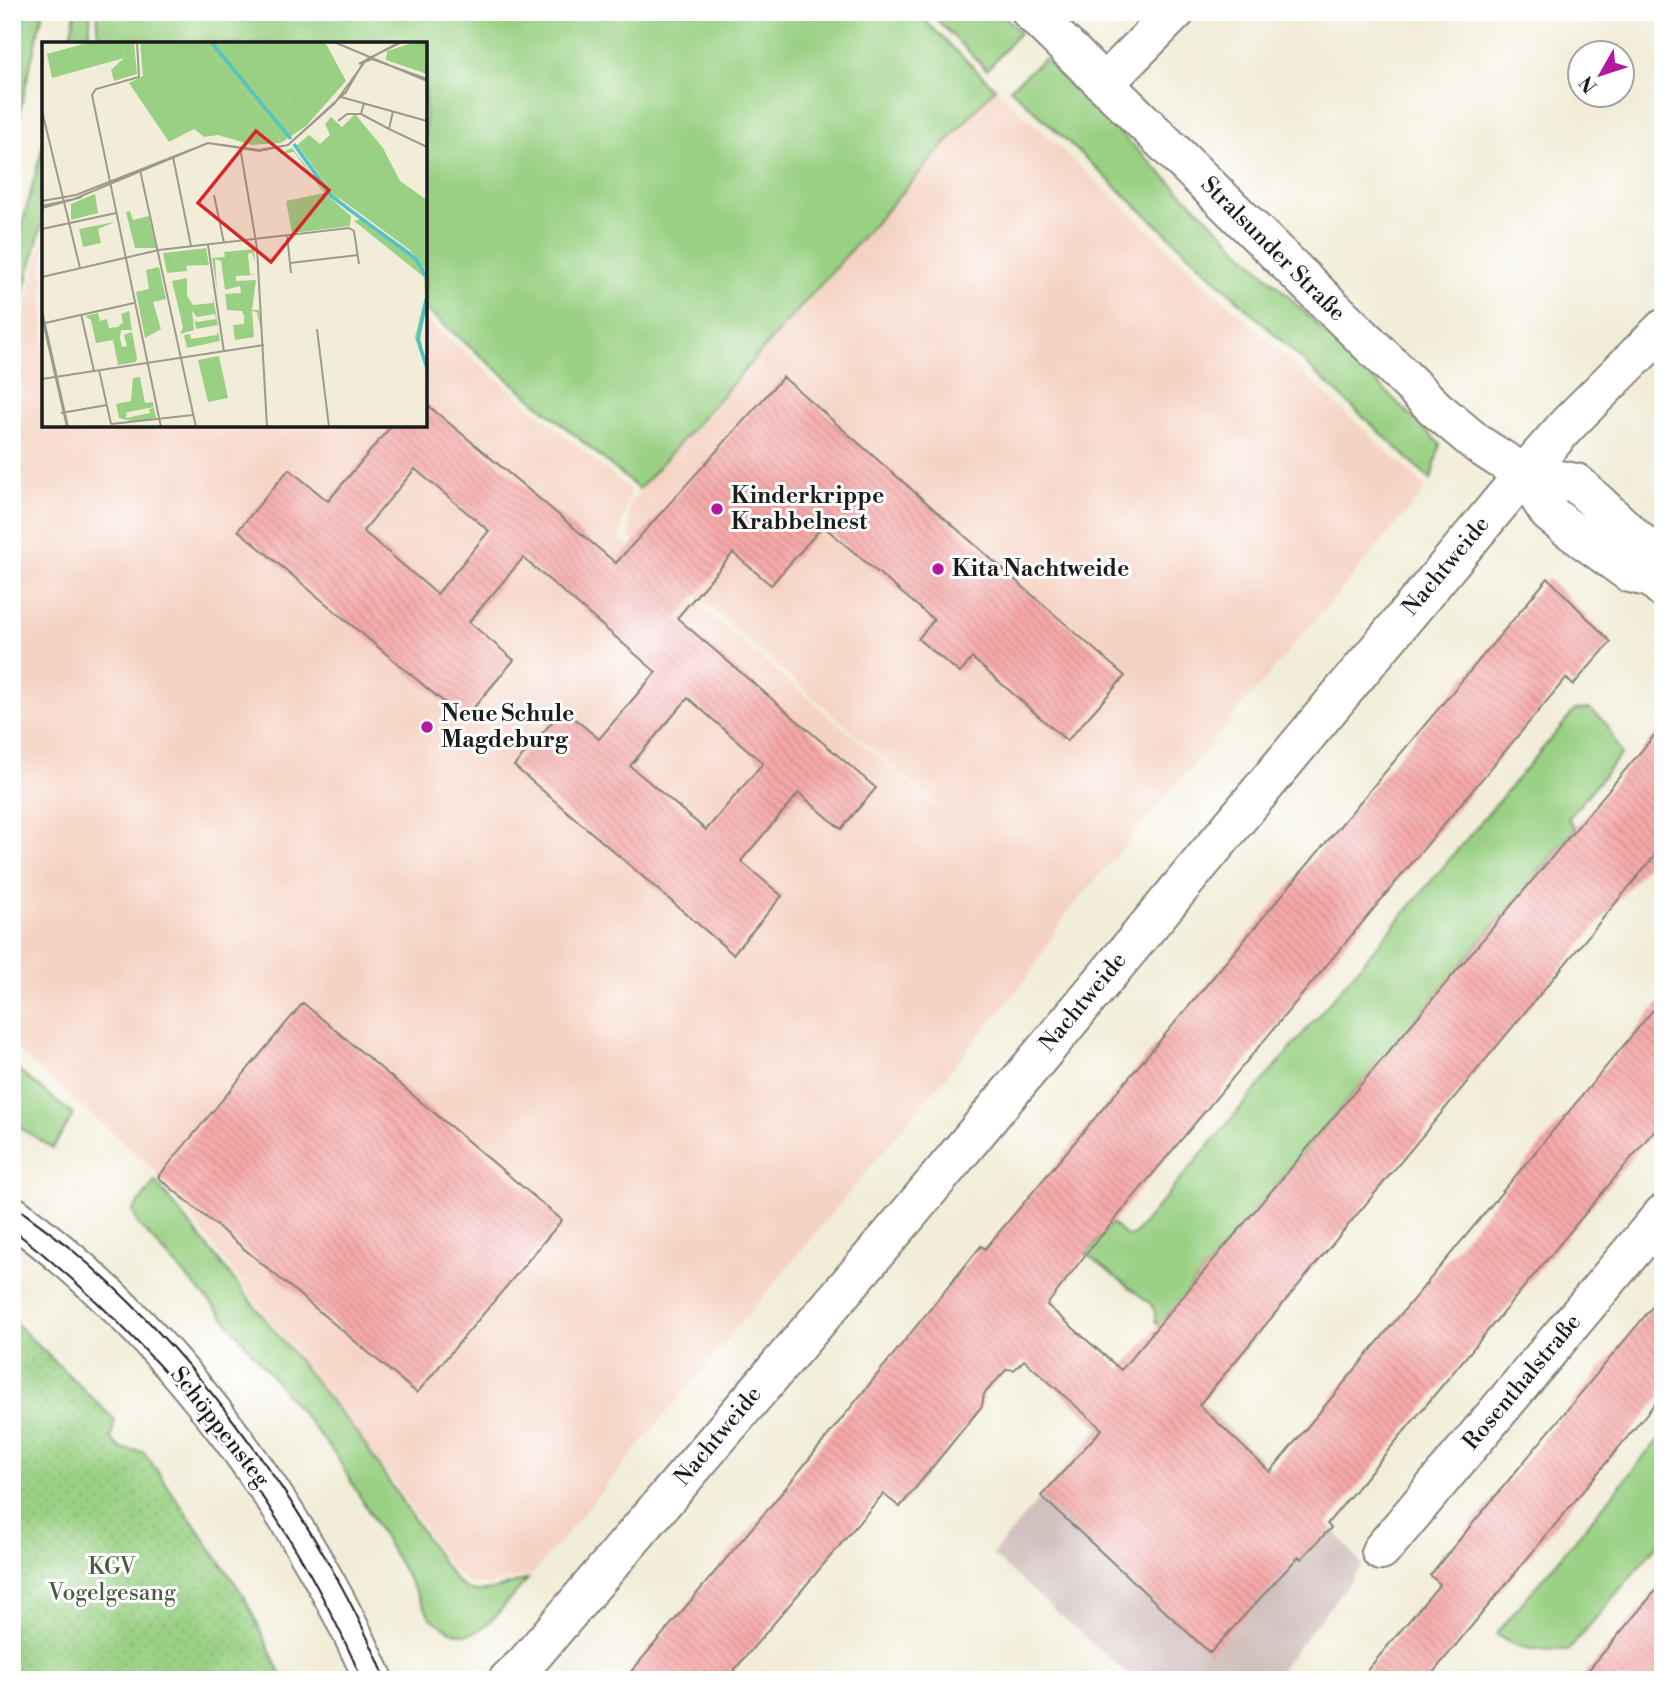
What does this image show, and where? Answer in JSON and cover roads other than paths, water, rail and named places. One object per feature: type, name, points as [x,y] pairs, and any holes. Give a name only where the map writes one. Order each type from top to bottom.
[{"type":"street","name":"Stralsunder Straße","points":[[1031,12],[1436,409],[1479,445],[1524,474]]},
{"type":"street","points":[[1105,83],[1175,12]]},
{"type":"street","name":"Nachtweide","points":[[508,1680],[912,1210],[1524,474],[1567,425],[1663,329]]},
{"type":"street","points":[[1524,474],[1576,483],[1646,548],[1657,583]]},
{"type":"street","name":"Rosenthalstraße","points":[[1381,1551],[1663,1214]]},
{"type":"street","name":"Schöppensteg","points":[[12,1215],[58,1251],[125,1314],[179,1373],[230,1436],[298,1532],[338,1603],[374,1680]]},
{"type":"waterway","points":[[12,47],[22,12]]},
{"type":"tram line","points":[[12,1204],[64,1243],[119,1292],[210,1392],[253,1447],[292,1504],[360,1622],[386,1680]]},
{"type":"tram line","points":[[12,1229],[120,1324],[216,1432],[297,1551],[332,1615],[362,1680]]},
{"type":"place","name":"Kinderkrippe Krabbelnest","points":[[717,509]]},
{"type":"place","name":"Kita Nachtweide","points":[[938,569]]},
{"type":"place","name":"Neue Schule Magdeburg","points":[[427,727]]},
{"type":"park label","name":"KGV Vogelgesang","points":[[112,1580]]}]
